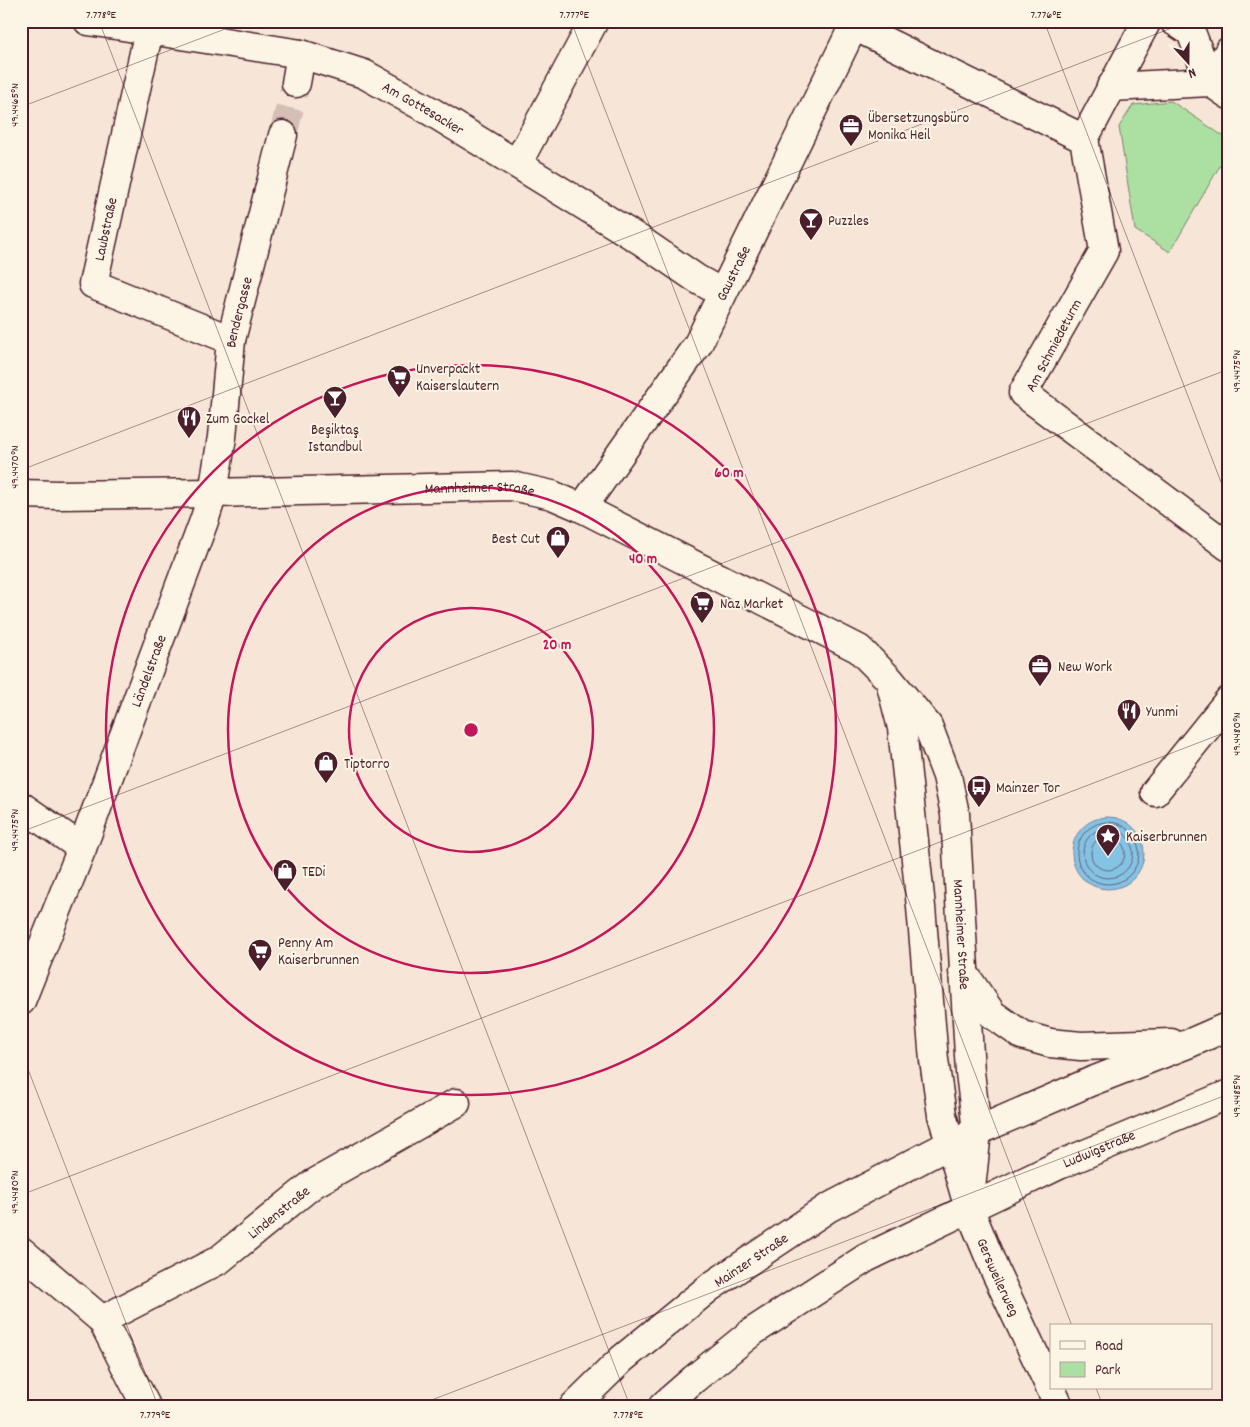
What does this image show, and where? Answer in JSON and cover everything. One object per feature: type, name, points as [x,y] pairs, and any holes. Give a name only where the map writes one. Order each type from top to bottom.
[{"type":"street","name":"Am Gottesacker","points":[[88,21],[164,28],[301,54],[364,74],[427,109],[517,164],[722,293]]},
{"type":"street","points":[[517,164],[594,21]]},
{"type":"street","points":[[855,23],[1084,139],[1147,21]]},
{"type":"street","points":[[1174,21],[1191,32],[1220,88]]},
{"type":"street","name":"Gaustraße","points":[[582,508],[698,344],[855,23]]},
{"type":"street","name":"Laubstraße","points":[[164,28],[93,284],[231,340]]},
{"type":"street","points":[[1220,88],[1229,51]]},
{"type":"street","points":[[296,83],[301,54]]},
{"type":"street","points":[[1111,87],[1220,88]]},
{"type":"street","name":"Bendergasse","points":[[213,493],[222,437],[231,340],[283,134]]},
{"type":"street","name":"Am Schmiedeturm","points":[[1084,139],[1104,252],[1023,394],[1229,548]]},
{"type":"street","name":"Mannheimer Straße","points":[[21,494],[213,493],[512,486],[552,495],[582,508],[859,649],[889,679],[928,726],[947,776],[955,814],[963,972],[970,1072],[977,1131],[969,1208]]},
{"type":"street","name":"Ländelstraße","points":[[21,1001],[82,848],[213,493]]},
{"type":"street","points":[[889,679],[902,728],[921,907],[934,1060],[942,1115],[950,1144]]},
{"type":"street","points":[[1155,792],[1229,700]]},
{"type":"street","points":[[21,806],[82,848]]},
{"type":"street","points":[[963,972],[992,1014],[1022,1035],[1050,1043],[1081,1046],[1190,1042]]},
{"type":"street","points":[[977,1131],[1090,1082],[1229,1026]]},
{"type":"street","name":"Ludwigstraße","points":[[969,1208],[1058,1165],[1229,1094]]},
{"type":"street","name":"Lindenstraße","points":[[102,1320],[219,1260],[313,1184],[456,1104]]},
{"type":"street","name":"Mainzer Straße","points":[[574,1406],[622,1359],[710,1287],[828,1208],[977,1131]]},
{"type":"street","name":"Gersweilerweg","points":[[950,1144],[969,1208],[994,1271],[1050,1389]]},
{"type":"street","points":[[664,1406],[694,1378],[752,1332],[866,1258],[969,1208]]},
{"type":"street","points":[[21,1251],[102,1320],[146,1406]]},
{"type":"street","points":[[678,1406],[694,1378]]},
{"type":"street","name":"Gersweilerweg","points":[[1050,1390],[1058,1406]]},
{"type":"green space","points":[[1171,101],[1229,140],[1229,150],[1170,252],[1135,230],[1119,127],[1133,105]]},
{"type":"water","name":"Kaiserbrunnen","points":[[1108,817],[1128,823],[1138,833],[1144,853],[1138,873],[1128,883],[1108,889],[1088,883],[1078,873],[1072,853],[1078,833],[1088,823]]},
{"type":"tunnel","points":[[283,135],[296,83]]},
{"type":"place","name":"Übersetzungsbüro Monika Heil","points":[[851,147]]},
{"type":"place","name":"Puzzles","points":[[811,241]]},
{"type":"place","name":"Unverpackt Kaiserslautern","points":[[399,398]]},
{"type":"place","name":"Beşiktaş Istandbul","points":[[335,419]]},
{"type":"place","name":"Zum Gockel","points":[[189,439]]},
{"type":"place","name":"Best Cut","points":[[558,559]]},
{"type":"place","name":"Naz Market","points":[[702,624]]},
{"type":"place","name":"New Work","points":[[1040,687]]},
{"type":"place","name":"Yunmi","points":[[1129,732]]},
{"type":"place","name":"Tiptorro","points":[[326,784]]},
{"type":"place","name":"Mainzer Tor","points":[[979,808]]},
{"type":"place","name":"Kaiserbrunnen","points":[[1108,857]]},
{"type":"place","name":"TEDi","points":[[285,892]]},
{"type":"place","name":"Penny Am Kaiserbrunnen","points":[[260,972]]}]
